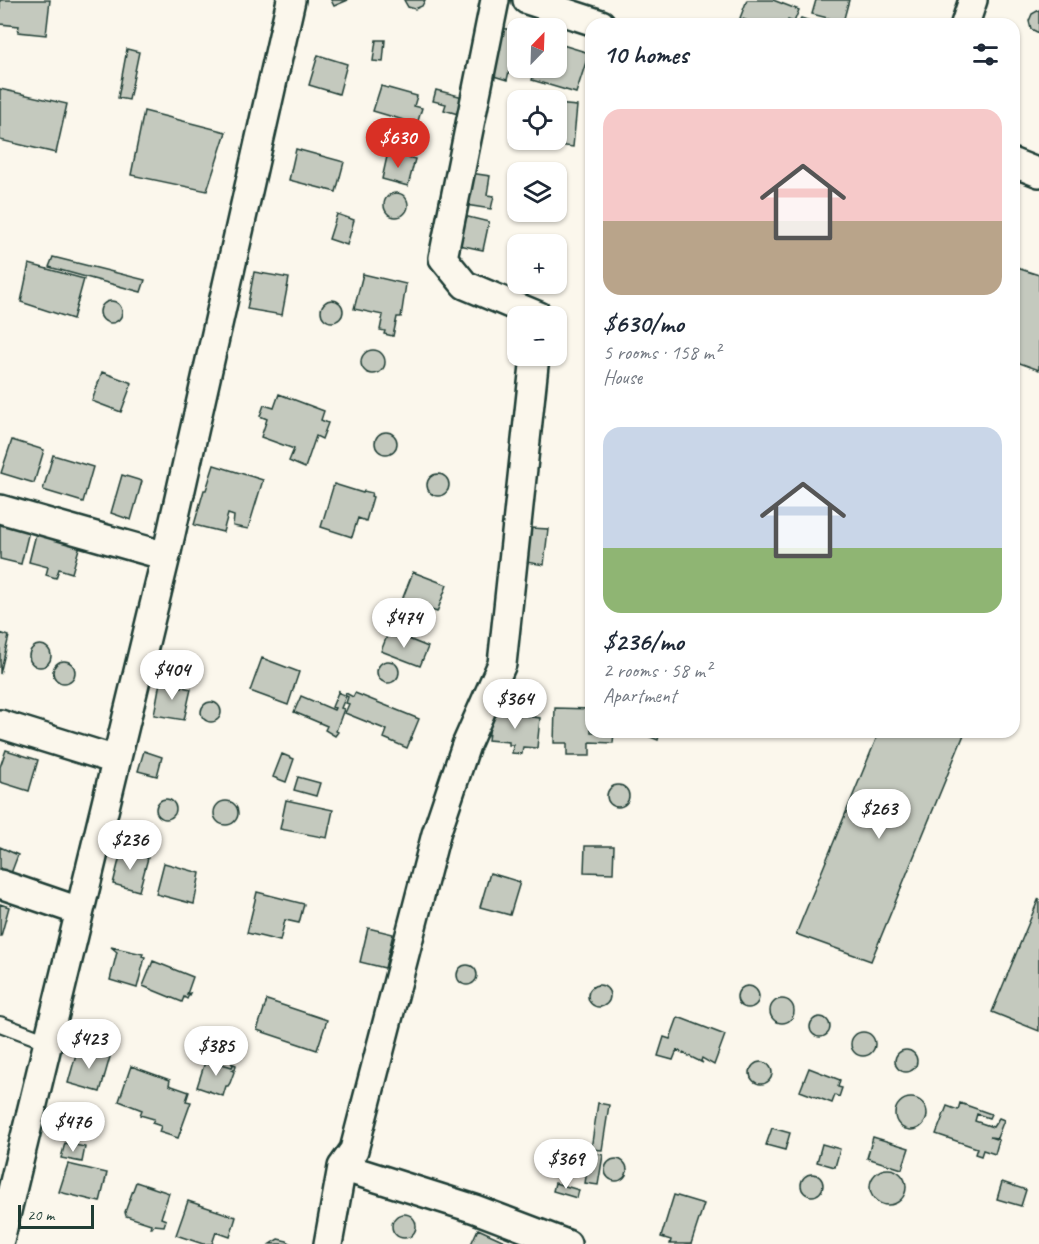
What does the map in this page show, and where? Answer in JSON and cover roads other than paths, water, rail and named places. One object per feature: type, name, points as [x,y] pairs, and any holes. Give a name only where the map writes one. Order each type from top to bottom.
[{"type":"street","points":[[0,1240],[4,1209],[48,1042],[166,556],[291,0]]},
{"type":"street","points":[[495,0],[443,258],[465,285],[515,306]]},
{"type":"street","points":[[526,0],[585,19]]},
{"type":"street","points":[[967,18],[973,0]]},
{"type":"street","points":[[1020,165],[1039,173]]},
{"type":"street","points":[[328,1244],[342,1167],[354,1150],[436,834],[466,745],[502,664],[534,366]]},
{"type":"street","points":[[0,509],[166,556]]},
{"type":"street","points":[[0,724],[116,760]]},
{"type":"street","points":[[0,884],[79,911]]},
{"type":"street","points":[[342,1167],[475,1209],[567,1244]]},
{"type":"lane","points":[[0,1024],[48,1042]]}]
